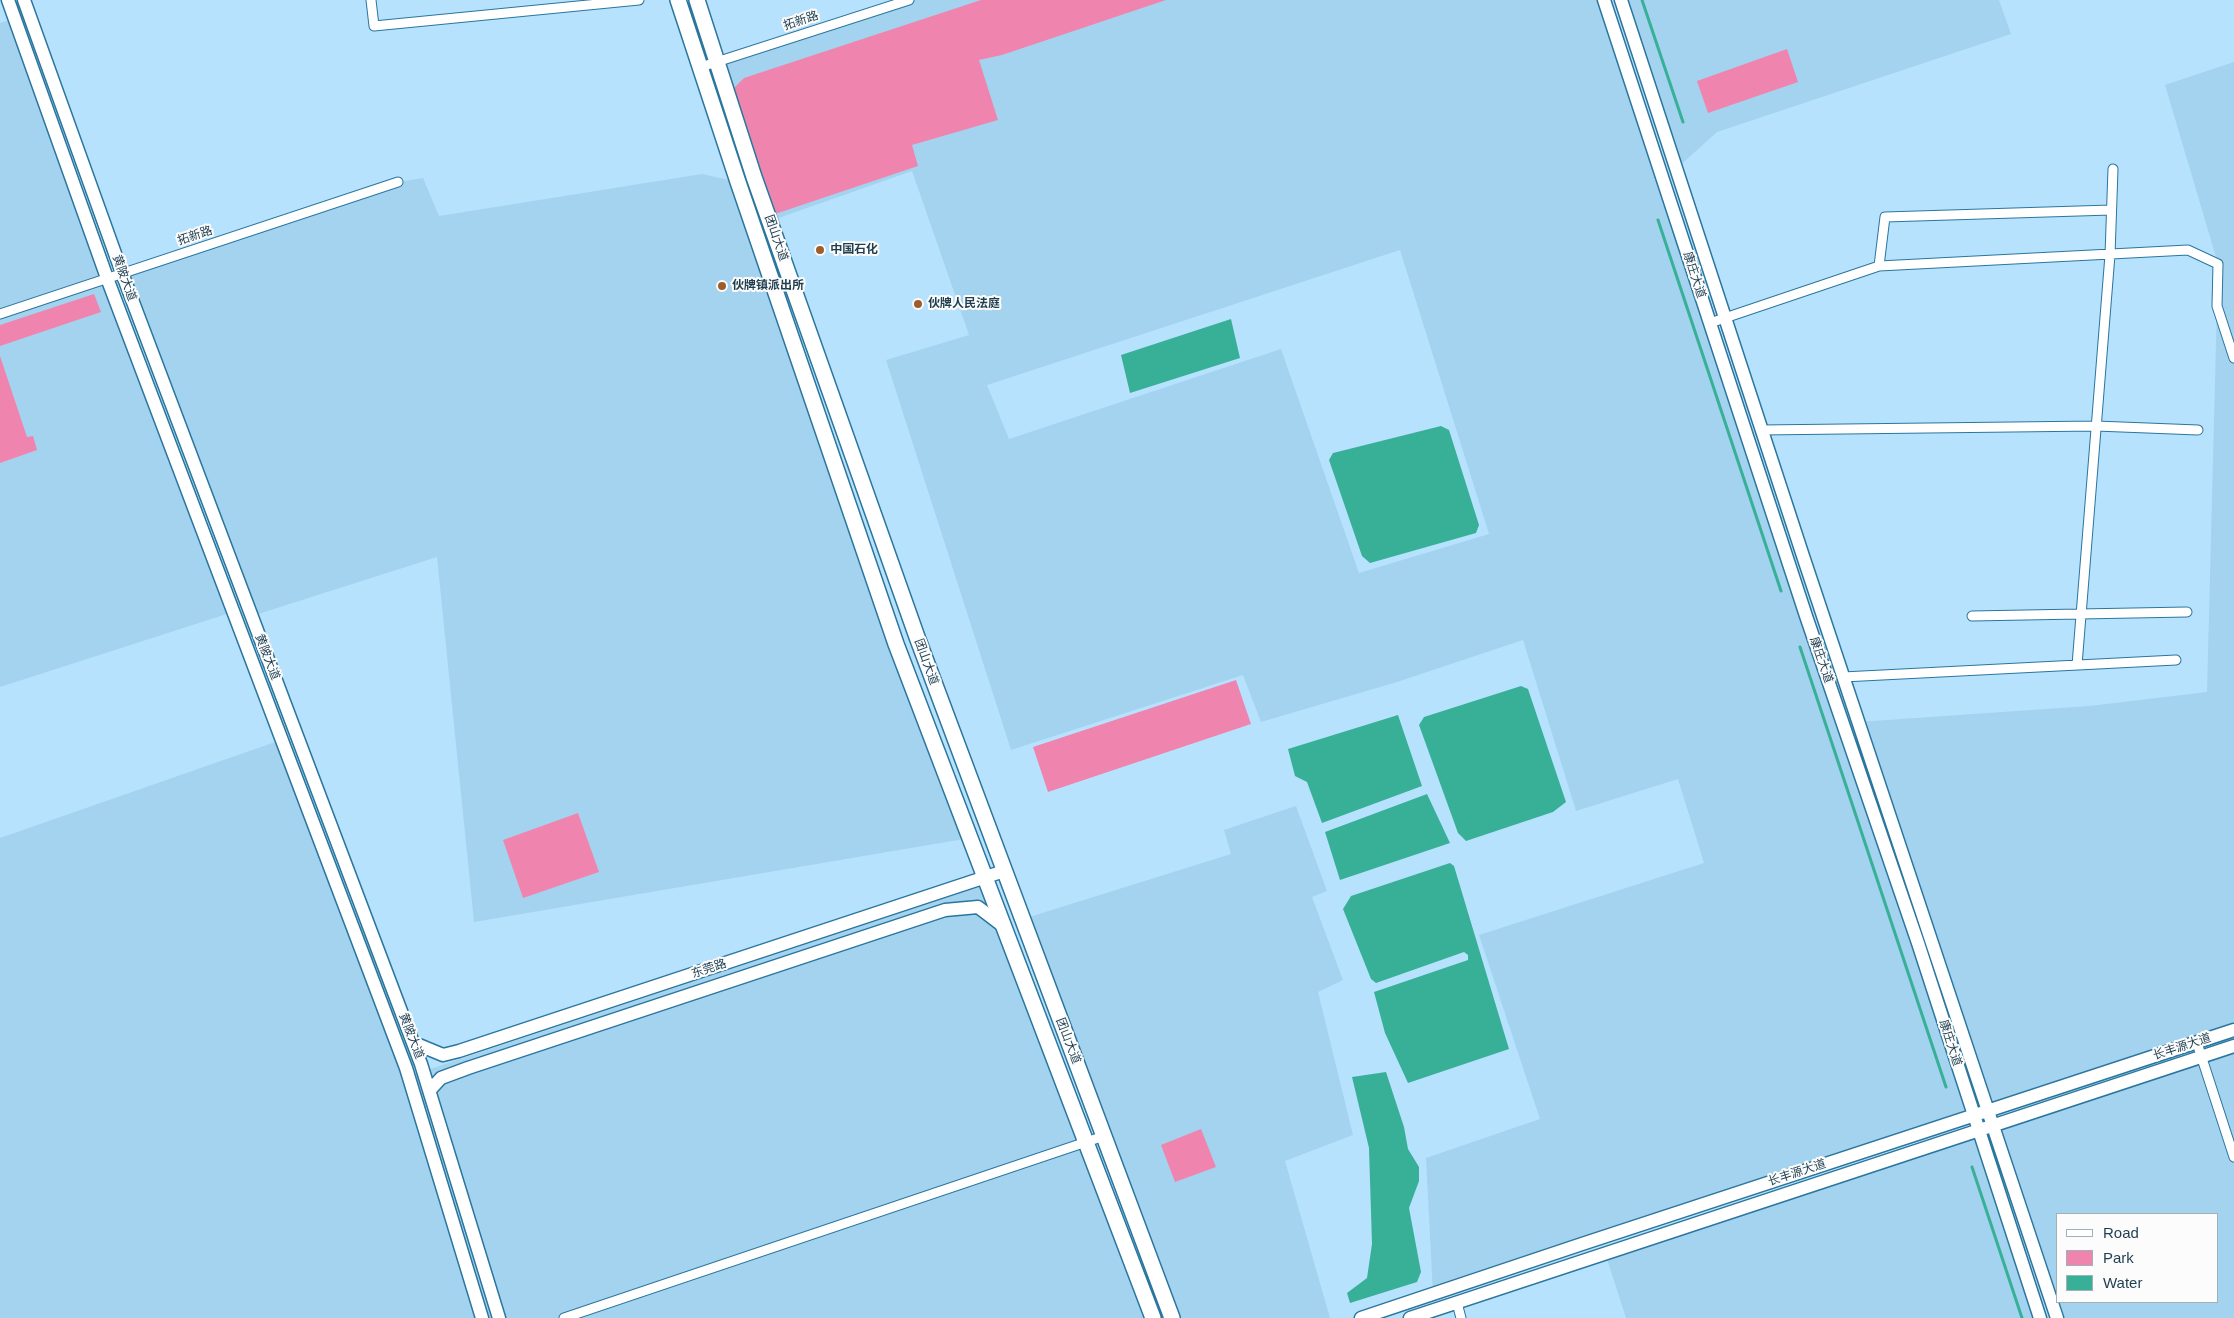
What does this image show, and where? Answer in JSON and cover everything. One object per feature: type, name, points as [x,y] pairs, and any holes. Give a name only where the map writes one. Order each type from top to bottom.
[{"type":"highway","name":"团山大道","points":[[678,0],[741,191],[896,644],[1153,1318]]},
{"type":"highway","name":"团山大道","points":[[697,0],[754,177],[917,637],[1172,1318]]},
{"type":"street","name":"黄陂大道","points":[[8,0],[107,278],[406,1068],[482,1318]]},
{"type":"street","name":"黄陂大道","points":[[24,0],[122,273],[414,1043],[499,1318]]},
{"type":"street","points":[[372,0],[374,26],[640,0]]},
{"type":"street","name":"拓新路","points":[[701,67],[908,0]]},
{"type":"street","name":"康庄大道","points":[[1604,0],[1806,616],[1918,943],[2040,1318]]},
{"type":"street","name":"康庄大道","points":[[1621,0],[1724,319],[2057,1318]]},
{"type":"street","points":[[2077,665],[2110,255],[2113,169]]},
{"type":"street","name":"拓新路","points":[[0,314],[398,182]]},
{"type":"street","points":[[1879,266],[1885,217],[2112,210]]},
{"type":"street","points":[[1710,324],[1879,266],[2188,250],[2218,264],[2217,306],[2234,358]]},
{"type":"street","points":[[1761,430],[2096,426],[2198,430]]},
{"type":"street","points":[[1972,616],[2187,612]]},
{"type":"street","points":[[1843,677],[2176,660]]},
{"type":"street","name":"东莞路","points":[[414,1043],[443,1055],[459,1051],[1004,871]]},
{"type":"street","name":"东莞路","points":[[430,1090],[441,1078],[468,1068],[945,910],[978,907],[1003,926]]},
{"type":"street","name":"长丰源大道","points":[[1361,1318],[2234,1030]]},
{"type":"street","points":[[2196,1043],[2234,1157]]},
{"type":"street","name":"长丰源大道","points":[[1410,1318],[2234,1046]]},
{"type":"street","points":[[564,1318],[1104,1136]]},
{"type":"street","points":[[1457,1303],[1461,1318]]},
{"type":"shaded area","points":[[909,0],[1604,0],[1973,1115],[1433,1294],[1426,1158],[1540,1119],[1479,935],[1704,863],[1678,779],[1576,811],[1523,640],[1397,682],[1261,722],[1243,675],[1011,750],[886,360],[969,335],[912,171],[770,221],[717,62]],"holes":[[[1400,250],[1489,534],[1359,573],[1281,349],[1009,439],[987,385]]]},
{"type":"shaded area","points":[[1621,0],[1999,0],[2011,34],[1717,132],[1676,169]]},
{"type":"shaded area","points":[[15,18],[233,612],[0,687],[0,23]]},
{"type":"shaded area","points":[[2234,62],[2234,1030],[1987,1110],[1858,722],[2089,706],[2207,692],[2218,264],[2165,85]]},
{"type":"shaded area","points":[[702,174],[738,182],[970,838],[474,922],[437,557],[252,616],[122,273],[398,182],[423,178],[439,216]]},
{"type":"shaded area","points":[[281,740],[353,929],[363,925],[415,1074],[987,884],[1153,1318],[0,1318],[0,838]]},
{"type":"shaded area","points":[[1296,806],[1327,891],[1312,897],[1343,980],[1318,992],[1353,1135],[1285,1161],[1330,1318],[1172,1318],[1023,919],[1231,854],[1224,830]]},
{"type":"shaded area","points":[[2234,1046],[2234,1318],[2057,1318],[1992,1125]]},
{"type":"shaded area","points":[[1978,1130],[2040,1318],[1626,1318],[1605,1253]]},
{"type":"green space","points":[[981,0],[1166,0],[1002,55],[979,60],[998,120],[912,145],[918,166],[775,214],[733,89],[744,78]]},
{"type":"green space","points":[[1787,49],[1798,82],[1708,113],[1697,81]]},
{"type":"green space","points":[[94,294],[101,312],[0,346],[0,325]]},
{"type":"green space","points":[[0,356],[27,437],[33,436],[37,450],[0,463]]},
{"type":"green space","points":[[1236,680],[1251,724],[1048,792],[1033,747]]},
{"type":"green space","points":[[578,813],[599,872],[523,898],[503,840]]},
{"type":"green space","points":[[1201,1129],[1216,1167],[1175,1182],[1161,1145]]},
{"type":"water","points":[[1231,319],[1240,358],[1130,393],[1121,355]]},
{"type":"water","points":[[1441,426],[1449,430],[1479,525],[1476,533],[1370,563],[1362,556],[1329,460],[1333,453]]},
{"type":"water","points":[[1521,686],[1528,689],[1566,802],[1553,812],[1466,841],[1458,833],[1419,725],[1424,717]]},
{"type":"water","points":[[1398,715],[1422,786],[1322,823],[1307,782],[1295,776],[1288,749]]},
{"type":"water","points":[[1427,794],[1450,843],[1340,880],[1325,832]]},
{"type":"water","points":[[1450,863],[1454,866],[1509,1049],[1408,1083],[1385,1033],[1374,992],[1468,960],[1468,955],[1464,952],[1376,983],[1371,979],[1343,909],[1351,896]]},
{"type":"water","points":[[1386,1072],[1404,1127],[1408,1149],[1419,1167],[1419,1181],[1409,1208],[1421,1272],[1417,1282],[1350,1303],[1347,1293],[1367,1278],[1372,1244],[1369,1148],[1352,1077]]},
{"type":"waterway","points":[[1642,0],[1683,122]]},
{"type":"waterway","points":[[1658,220],[1781,591]]},
{"type":"waterway","points":[[1800,647],[1946,1087]]},
{"type":"waterway","points":[[1972,1167],[2022,1318]]},
{"type":"place","name":"中国石化","points":[[820,250]]},
{"type":"place","name":"伙牌镇派出所","points":[[722,286]]},
{"type":"place","name":"伙牌人民法庭","points":[[918,304]]}]
